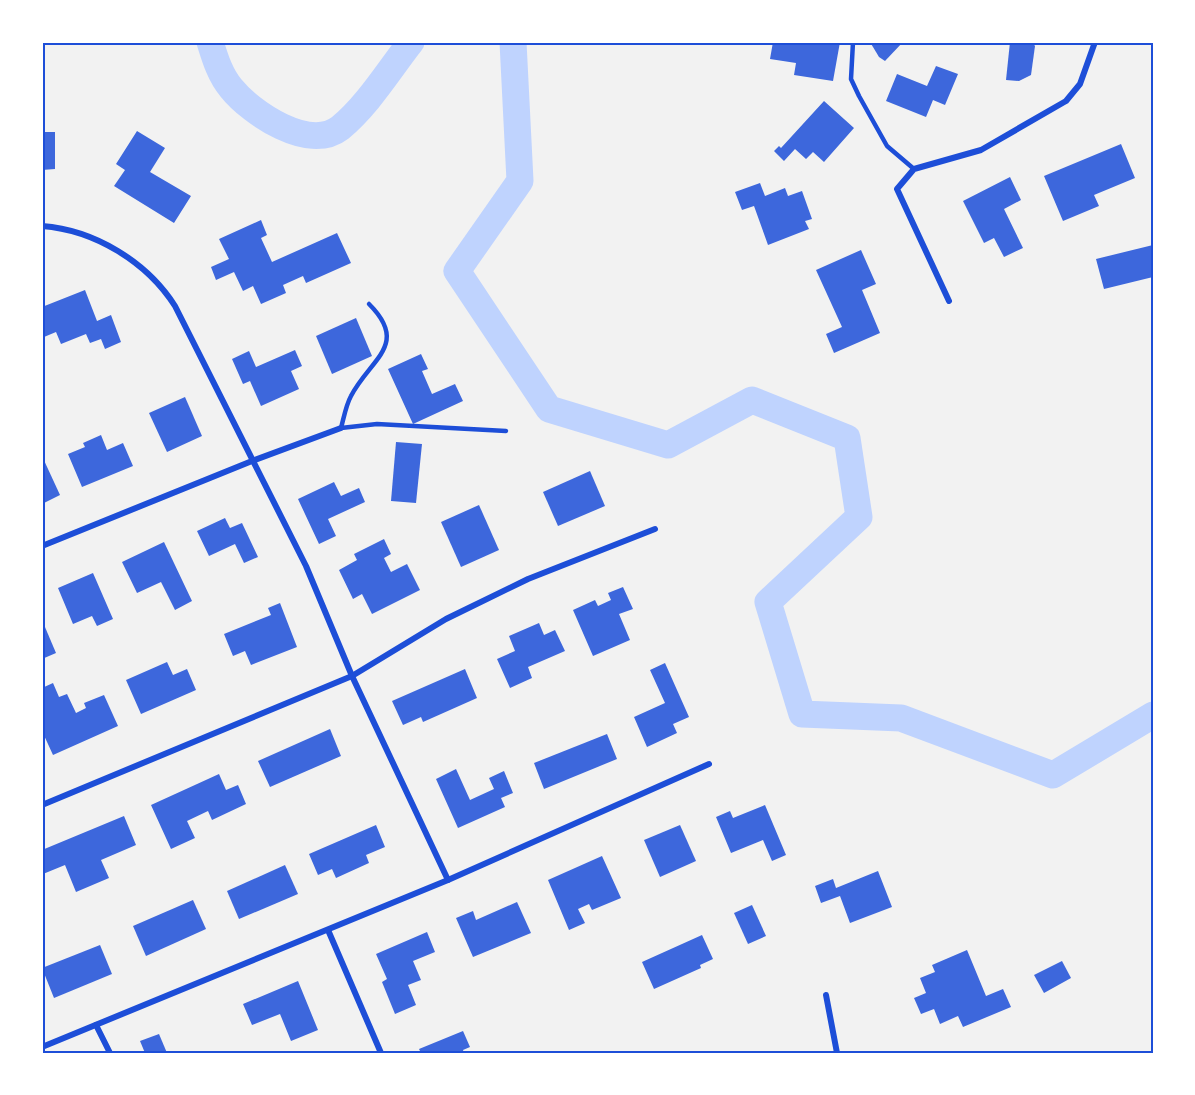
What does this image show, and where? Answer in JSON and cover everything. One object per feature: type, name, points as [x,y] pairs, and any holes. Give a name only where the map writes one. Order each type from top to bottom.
[{"type":"street","points":[[949,301],[897,189],[914,169],[981,150],[1066,101],[1080,84],[1095,42]]},
{"type":"street","points":[[42,226],[74,232],[104,243],[131,259],[161,284],[175,306],[306,566],[352,676],[448,880]]},
{"type":"street","points":[[42,546],[252,461],[341,428]]},
{"type":"street","points":[[42,805],[352,676],[446,619],[528,579],[655,529]]},
{"type":"street","points":[[42,1047],[448,880],[709,764]]},
{"type":"street","points":[[328,930],[381,1053]]},
{"type":"street","points":[[826,995],[837,1053]]},
{"type":"street","points":[[96,1025],[110,1053]]},
{"type":"lane","points":[[854,42],[850,79],[858,96],[887,146],[914,169]]},
{"type":"lane","points":[[369,304],[382,317],[388,332],[385,346],[350,397],[341,428],[377,424],[506,431]]},
{"type":"building","points":[[773,42],[840,42],[833,81],[794,75],[796,63],[770,59]]},
{"type":"building","points":[[870,42],[903,42],[885,61],[879,57]]},
{"type":"building","points":[[1010,42],[1032,42],[1035,46],[1031,75],[1019,81],[1006,80]]},
{"type":"building","points":[[936,66],[958,74],[945,105],[933,100],[926,117],[886,101],[897,74],[927,86]]},
{"type":"building","points":[[824,101],[854,128],[824,162],[813,152],[806,159],[795,149],[784,161],[774,151],[779,146],[781,148]]},
{"type":"building","points":[[137,131],[165,148],[150,172],[191,196],[174,223],[114,186],[125,170],[116,164]]},
{"type":"building","points":[[42,132],[55,132],[55,169],[42,170]]},
{"type":"building","points":[[1121,144],[1135,178],[1094,195],[1099,206],[1063,221],[1044,176]]},
{"type":"building","points":[[1010,177],[1021,200],[1004,209],[1023,248],[1004,257],[994,238],[984,243],[963,201]]},
{"type":"building","points":[[760,183],[765,196],[785,188],[788,196],[802,191],[812,219],[805,221],[809,229],[768,245],[754,206],[742,210],[735,192]]},
{"type":"building","points":[[261,220],[267,235],[261,238],[272,262],[337,233],[351,263],[306,283],[303,276],[283,285],[286,293],[261,304],[253,286],[243,291],[234,272],[216,280],[211,267],[229,259],[219,239]]},
{"type":"building","points":[[1153,245],[1153,277],[1104,289],[1096,259]]},
{"type":"building","points":[[861,250],[876,284],[862,290],[880,333],[834,353],[826,334],[842,327],[816,270]]},
{"type":"building","points":[[85,290],[97,321],[111,315],[121,342],[105,349],[101,339],[90,343],[86,334],[61,344],[56,332],[44,337],[42,307]]},
{"type":"building","points":[[356,318],[372,356],[332,374],[316,336]]},
{"type":"building","points":[[295,350],[302,366],[291,371],[299,389],[261,406],[250,381],[243,384],[232,359],[249,351],[256,367]]},
{"type":"building","points":[[421,354],[428,369],[422,371],[432,394],[455,384],[463,401],[413,424],[388,369]]},
{"type":"building","points":[[185,397],[202,436],[167,452],[149,413]]},
{"type":"building","points":[[101,435],[107,450],[123,443],[133,466],[82,487],[68,454],[85,447],[83,443]]},
{"type":"building","points":[[396,442],[422,444],[416,503],[391,501]]},
{"type":"building","points":[[42,456],[60,495],[42,504]]},
{"type":"building","points":[[590,471],[605,506],[558,526],[543,492]]},
{"type":"building","points":[[334,482],[341,496],[359,488],[365,502],[328,519],[336,536],[319,544],[298,499]]},
{"type":"building","points":[[479,505],[499,550],[461,567],[441,522]]},
{"type":"building","points":[[225,518],[230,528],[242,523],[258,557],[244,563],[235,544],[209,556],[197,531]]},
{"type":"building","points":[[384,539],[391,554],[384,558],[391,572],[407,564],[420,590],[372,614],[362,594],[353,599],[339,570],[357,560],[354,554]]},
{"type":"building","points":[[164,542],[192,601],[175,610],[161,582],[137,593],[122,562]]},
{"type":"building","points":[[93,573],[113,619],[97,626],[92,616],[73,624],[58,588]]},
{"type":"building","points":[[623,587],[633,609],[619,614],[630,640],[593,656],[573,610],[595,600],[598,606],[611,600],[608,593]]},
{"type":"building","points":[[280,603],[297,647],[251,665],[245,651],[233,656],[224,634],[271,615],[268,608]]},
{"type":"building","points":[[42,620],[56,653],[42,659]]},
{"type":"building","points":[[539,623],[544,635],[555,630],[565,651],[528,667],[532,678],[510,688],[497,659],[515,651],[509,636]]},
{"type":"building","points":[[167,662],[173,675],[187,669],[196,690],[141,714],[126,680]]},
{"type":"building","points":[[665,663],[689,717],[673,724],[677,733],[647,747],[634,717],[665,703],[650,670]]},
{"type":"building","points":[[465,669],[477,698],[423,722],[421,717],[403,725],[392,701]]},
{"type":"building","points":[[53,683],[59,697],[67,694],[76,713],[86,708],[84,703],[104,695],[118,726],[53,755],[42,731],[42,715],[45,714],[42,706],[42,688]]},
{"type":"building","points":[[330,729],[341,756],[270,787],[258,761]]},
{"type":"building","points":[[607,734],[617,759],[544,789],[534,763]]},
{"type":"building","points":[[456,769],[470,800],[494,789],[489,778],[504,771],[513,793],[501,798],[505,807],[458,828],[436,779]]},
{"type":"building","points":[[219,774],[226,790],[238,785],[246,804],[212,820],[208,811],[187,821],[195,838],[171,849],[151,805]]},
{"type":"building","points":[[765,805],[786,855],[772,861],[763,840],[731,853],[716,817],[730,811],[733,818]]},
{"type":"building","points":[[124,816],[136,845],[101,860],[109,878],[76,892],[65,865],[43,874],[42,850]]},
{"type":"building","points":[[376,825],[385,847],[366,855],[369,863],[336,878],[332,869],[318,875],[309,854]]},
{"type":"building","points":[[680,825],[696,861],[660,877],[644,840]]},
{"type":"building","points":[[602,856],[621,898],[592,910],[589,904],[578,909],[585,923],[569,930],[548,880]]},
{"type":"building","points":[[285,865],[298,894],[239,919],[227,891]]},
{"type":"building","points":[[878,871],[892,907],[850,923],[840,896],[821,903],[815,886],[833,879],[836,888]]},
{"type":"building","points":[[193,900],[206,929],[146,956],[133,926]]},
{"type":"building","points":[[517,902],[531,933],[473,957],[456,918],[473,911],[476,920]]},
{"type":"building","points":[[752,905],[766,936],[748,944],[734,913]]},
{"type":"building","points":[[427,932],[435,952],[413,961],[421,980],[408,985],[416,1005],[395,1014],[382,982],[387,979],[376,954]]},
{"type":"building","points":[[702,935],[713,959],[700,965],[701,968],[654,989],[642,962]]},
{"type":"building","points":[[100,945],[112,974],[54,998],[42,968]]},
{"type":"building","points":[[967,950],[986,996],[1003,989],[1011,1007],[963,1027],[958,1016],[940,1024],[934,1009],[921,1014],[914,998],[926,993],[920,978],[935,972],[932,965]]},
{"type":"building","points":[[1062,961],[1071,978],[1044,993],[1034,975]]},
{"type":"building","points":[[298,981],[318,1030],[291,1041],[280,1014],[252,1025],[243,1004]]},
{"type":"building","points":[[463,1031],[470,1047],[463,1050],[464,1053],[421,1053],[419,1049]]},
{"type":"building","points":[[159,1034],[167,1053],[145,1053],[140,1041]]},
{"type":"waterway","points":[[210,42],[224,78],[240,98],[266,118],[281,126],[313,135],[327,134],[340,128],[350,119],[369,98],[411,42]]},
{"type":"waterway","points":[[513,42],[520,181],[457,271],[549,409],[668,445],[752,400],[847,438],[859,517],[768,602],[802,714],[901,718],[1053,775],[1153,715]]}]
